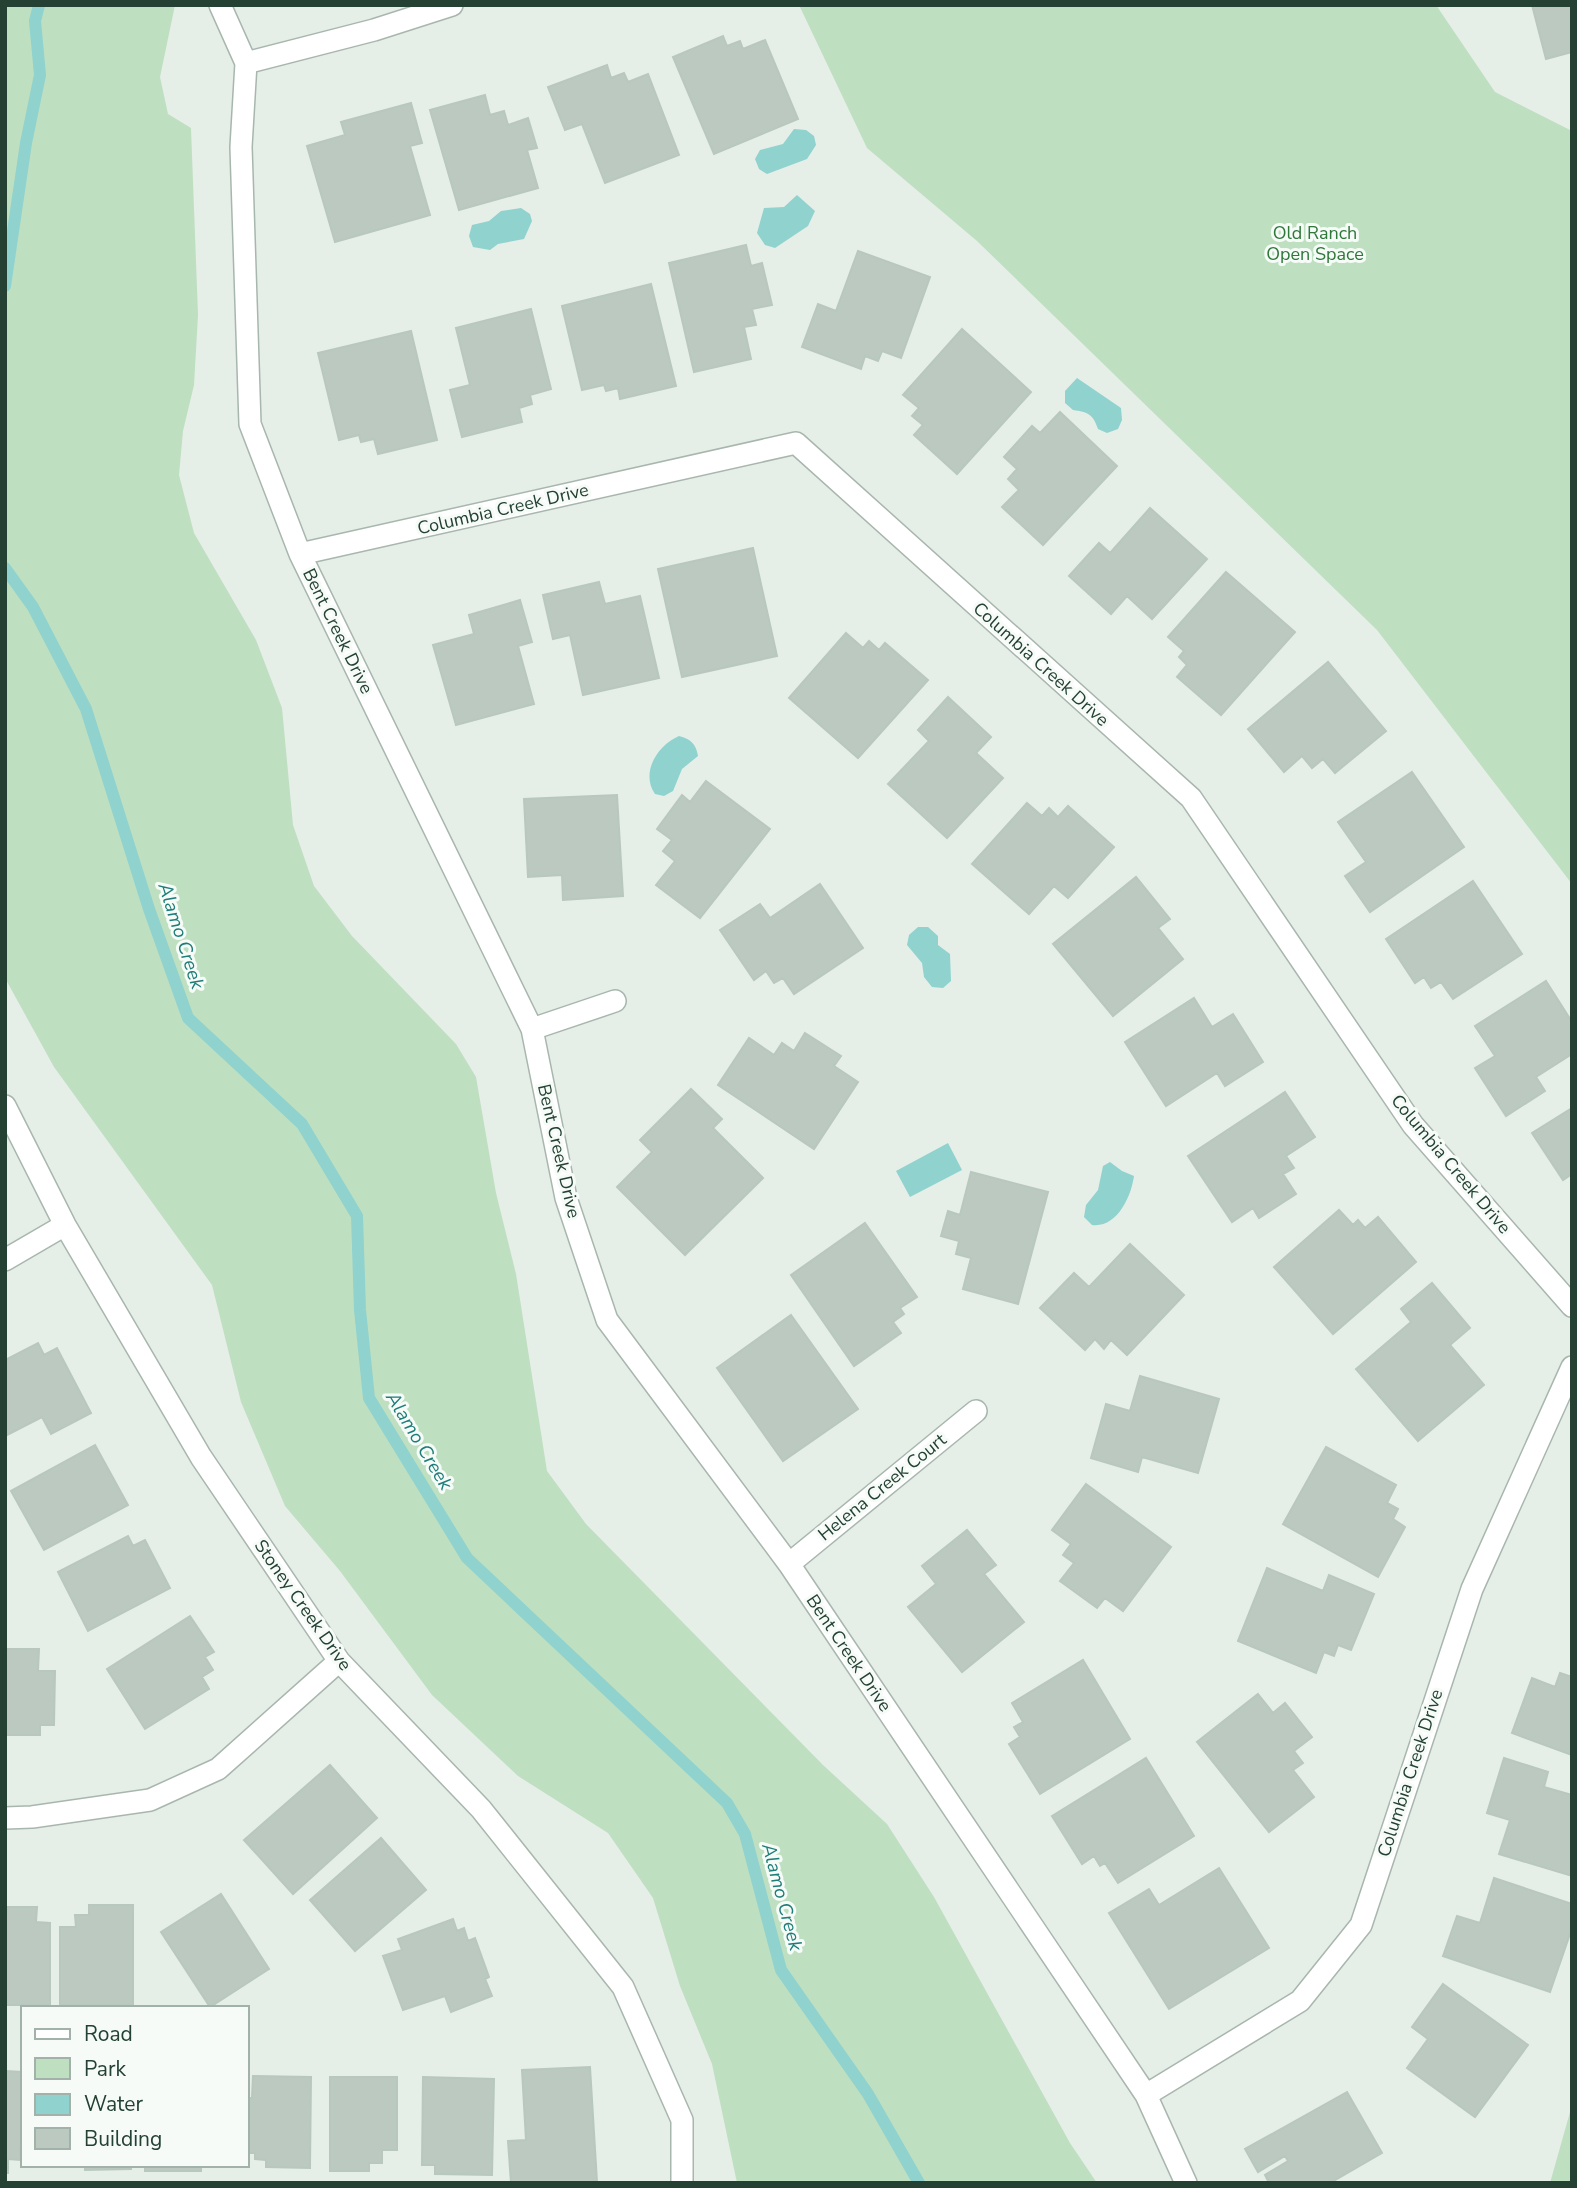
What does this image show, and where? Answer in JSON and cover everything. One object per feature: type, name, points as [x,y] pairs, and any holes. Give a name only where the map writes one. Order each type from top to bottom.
[{"type":"street","name":"Bent Creek Drive","points":[[220,5],[246,63],[240,147],[250,424],[300,554],[532,1028],[566,1198],[607,1320],[789,1564],[1146,2095],[1186,2183]]},
{"type":"street","points":[[246,63],[374,30],[452,5]]},
{"type":"street","name":"Columbia Creek Drive","points":[[300,554],[796,443],[1191,798],[1413,1125],[1572,1306]]},
{"type":"street","points":[[532,1028],[615,1002]]},
{"type":"street","name":"Stoney Creek Drive","points":[[5,1106],[65,1225],[201,1457],[339,1661],[481,1810],[623,1987],[682,2120],[682,2183]]},
{"type":"street","points":[[5,1260],[65,1225]]},
{"type":"street","name":"Columbia Creek Drive","points":[[1146,2095],[1300,2001],[1361,1925],[1472,1589],[1572,1367]]},
{"type":"street","name":"Helena Creek Court","points":[[789,1564],[976,1410]]},
{"type":"street","points":[[5,1818],[32,1818],[150,1800],[218,1769],[339,1661]]},
{"type":"green space","points":[[5,5],[175,5],[160,77],[168,114],[191,128],[198,315],[194,385],[183,431],[179,475],[194,533],[256,640],[282,708],[293,825],[314,886],[352,936],[456,1044],[476,1077],[496,1193],[516,1274],[547,1471],[586,1524],[823,1765],[887,1824],[934,1897],[1070,2143],[1097,2183],[737,2183],[712,2064],[680,1986],[653,1898],[608,1833],[518,1776],[432,1695],[340,1571],[285,1506],[241,1402],[212,1285],[54,1067],[5,978]]},
{"type":"green space","name":"Old Ranch Open Space","points":[[799,5],[1436,5],[1495,92],[1572,131],[1572,884],[1377,630],[977,241],[867,148]]},
{"type":"green space","points":[[1572,2105],[1572,2183],[1550,2183]]},
{"type":"water","points":[[794,129],[806,130],[814,136],[816,145],[807,159],[767,174],[759,169],[755,159],[760,150],[783,144]]},
{"type":"water","points":[[797,195],[815,211],[808,226],[775,248],[765,245],[757,233],[764,208],[784,207]]},
{"type":"water","points":[[521,208],[530,214],[532,221],[524,239],[498,244],[490,250],[473,247],[469,236],[472,225],[489,221],[501,211]]},
{"type":"water","points":[[1077,378],[1121,408],[1122,420],[1118,429],[1107,433],[1098,429],[1089,415],[1073,410],[1065,403],[1065,391]]},
{"type":"water","points":[[679,736],[692,743],[698,756],[682,769],[673,791],[664,796],[655,794],[649,777],[650,768],[664,746]]},
{"type":"water","points":[[918,927],[928,927],[938,936],[938,945],[950,954],[951,981],[943,988],[932,987],[924,977],[922,963],[907,945],[909,935]]},
{"type":"water","points":[[948,1143],[962,1170],[910,1197],[896,1171]]},
{"type":"water","points":[[1110,1162],[1134,1176],[1132,1184],[1121,1210],[1109,1222],[1092,1225],[1084,1217],[1086,1205],[1098,1190],[1103,1166]]},
{"type":"building","points":[[1532,5],[1572,5],[1572,52],[1546,59]]},
{"type":"building","points":[[723,36],[727,46],[740,41],[743,49],[765,40],[798,119],[714,154],[673,57]]},
{"type":"building","points":[[607,65],[611,78],[624,73],[628,82],[648,74],[679,155],[605,183],[582,124],[565,130],[548,87]]},
{"type":"building","points":[[485,95],[490,115],[504,111],[508,125],[528,118],[537,148],[527,150],[538,188],[459,210],[430,110]]},
{"type":"building","points":[[411,103],[422,143],[410,146],[430,215],[335,242],[307,146],[345,135],[341,122]]},
{"type":"building","points":[[746,245],[751,266],[762,263],[772,305],[752,309],[756,325],[744,327],[751,359],[694,372],[669,263]]},
{"type":"building","points":[[858,251],[930,277],[901,358],[882,351],[878,361],[865,356],[861,369],[802,347],[818,304],[836,311]]},
{"type":"building","points":[[651,284],[676,386],[620,399],[618,388],[606,391],[604,385],[582,390],[562,306]]},
{"type":"building","points":[[531,309],[551,389],[530,395],[532,404],[519,408],[522,422],[462,437],[450,390],[470,385],[456,328]]},
{"type":"building","points":[[962,329],[1031,392],[957,474],[914,435],[923,425],[912,416],[919,408],[903,395]]},
{"type":"building","points":[[411,331],[437,440],[378,454],[374,439],[361,442],[359,435],[339,440],[318,353]]},
{"type":"building","points":[[1060,412],[1117,466],[1043,545],[1002,507],[1019,490],[1008,479],[1017,469],[1004,457],[1032,426],[1040,433]]},
{"type":"building","points":[[1150,508],[1207,559],[1152,619],[1127,596],[1111,614],[1069,576],[1099,543],[1110,553]]},
{"type":"building","points":[[753,548],[777,656],[682,677],[658,569]]},
{"type":"building","points":[[1226,572],[1295,632],[1221,715],[1177,677],[1187,665],[1179,657],[1184,651],[1168,637]]},
{"type":"building","points":[[599,582],[605,604],[640,596],[659,678],[583,695],[570,635],[553,639],[543,595]]},
{"type":"building","points":[[520,600],[532,642],[518,646],[534,704],[456,725],[433,645],[474,634],[469,615]]},
{"type":"building","points":[[846,633],[863,648],[869,641],[879,650],[885,643],[928,680],[858,758],[789,698]]},
{"type":"building","points":[[1328,662],[1386,731],[1335,773],[1323,759],[1312,768],[1302,756],[1284,772],[1248,729]]},
{"type":"building","points":[[948,697],[991,737],[976,753],[1003,778],[947,838],[888,784],[929,741],[918,730]]},
{"type":"building","points":[[1412,772],[1464,847],[1370,912],[1345,876],[1366,862],[1338,822]]},
{"type":"building","points":[[706,781],[770,829],[700,918],[656,885],[675,861],[663,851],[672,840],[657,829],[682,795],[690,802]]},
{"type":"building","points":[[617,795],[623,896],[563,900],[562,875],[528,877],[524,799]]},
{"type":"building","points":[[1027,803],[1042,816],[1049,808],[1058,817],[1068,806],[1114,847],[1068,898],[1054,886],[1029,914],[972,864]]},
{"type":"building","points":[[1136,877],[1170,919],[1158,928],[1183,959],[1113,1016],[1053,944]]},
{"type":"building","points":[[1473,881],[1522,954],[1453,999],[1441,982],[1431,988],[1424,977],[1415,983],[1386,939]]},
{"type":"building","points":[[820,884],[863,948],[794,994],[783,978],[774,983],[766,971],[754,980],[720,930],[760,904],[770,918]]},
{"type":"building","points":[[1546,981],[1572,1022],[1572,1054],[1536,1077],[1545,1091],[1506,1116],[1475,1068],[1495,1056],[1475,1026]]},
{"type":"building","points":[[1194,998],[1212,1027],[1233,1014],[1263,1062],[1225,1086],[1217,1073],[1166,1106],[1125,1042]]},
{"type":"building","points":[[805,1033],[841,1056],[834,1066],[858,1082],[814,1149],[718,1085],[749,1038],[774,1055],[782,1043],[794,1051]]},
{"type":"building","points":[[691,1089],[722,1119],[713,1128],[763,1178],[685,1255],[617,1187],[652,1152],[640,1140]]},
{"type":"building","points":[[1285,1092],[1315,1137],[1286,1156],[1294,1168],[1283,1174],[1296,1194],[1259,1218],[1253,1208],[1232,1222],[1188,1156]]},
{"type":"building","points":[[1572,1108],[1572,1174],[1563,1180],[1532,1133]]},
{"type":"building","points":[[971,1172],[1048,1192],[1018,1304],[963,1289],[971,1258],[956,1254],[959,1241],[941,1236],[948,1211],[960,1215]]},
{"type":"building","points":[[1339,1210],[1353,1225],[1358,1220],[1365,1228],[1378,1217],[1416,1262],[1333,1334],[1274,1267]]},
{"type":"building","points":[[865,1223],[917,1297],[900,1308],[904,1314],[893,1322],[901,1333],[854,1366],[791,1275]]},
{"type":"building","points":[[1130,1244],[1184,1295],[1127,1355],[1111,1340],[1104,1349],[1095,1339],[1085,1350],[1040,1308],[1074,1273],[1089,1287]]},
{"type":"building","points":[[1432,1283],[1470,1328],[1450,1345],[1484,1385],[1418,1441],[1356,1369],[1411,1322],[1401,1309]]},
{"type":"building","points":[[791,1315],[858,1409],[783,1461],[717,1368]]},
{"type":"building","points":[[38,1343],[44,1355],[57,1348],[91,1413],[51,1434],[42,1417],[5,1436],[5,1360]]},
{"type":"building","points":[[1140,1376],[1219,1399],[1198,1473],[1142,1457],[1138,1472],[1091,1458],[1106,1404],[1130,1411]]},
{"type":"building","points":[[95,1445],[128,1505],[44,1550],[11,1491]]},
{"type":"building","points":[[1326,1447],[1396,1485],[1387,1503],[1398,1509],[1393,1519],[1405,1527],[1378,1577],[1283,1524]]},
{"type":"building","points":[[1086,1484],[1171,1547],[1123,1611],[1105,1598],[1097,1608],[1060,1581],[1074,1563],[1063,1555],[1071,1544],[1052,1530]]},
{"type":"building","points":[[967,1530],[996,1565],[984,1574],[1024,1622],[962,1672],[908,1607],[936,1584],[922,1566]]},
{"type":"building","points":[[128,1536],[133,1546],[145,1540],[170,1588],[88,1631],[58,1572]]},
{"type":"building","points":[[1267,1568],[1323,1591],[1329,1575],[1374,1594],[1351,1650],[1338,1645],[1334,1656],[1324,1652],[1316,1673],[1238,1641]]},
{"type":"building","points":[[190,1616],[214,1652],[205,1657],[213,1670],[202,1677],[209,1689],[145,1729],[107,1669]]},
{"type":"building","points":[[5,1649],[39,1649],[38,1671],[55,1671],[54,1725],[40,1725],[40,1735],[5,1735]]},
{"type":"building","points":[[1083,1660],[1130,1739],[1040,1794],[1009,1744],[1020,1737],[1014,1727],[1023,1722],[1012,1703]]},
{"type":"building","points":[[1560,1673],[1572,1677],[1572,1755],[1512,1733],[1532,1678],[1555,1687]]},
{"type":"building","points":[[1258,1694],[1273,1713],[1285,1703],[1312,1737],[1294,1751],[1303,1763],[1293,1770],[1314,1797],[1269,1832],[1197,1742]]},
{"type":"building","points":[[1146,1758],[1194,1836],[1118,1883],[1105,1863],[1100,1866],[1094,1856],[1082,1864],[1052,1816]]},
{"type":"building","points":[[1504,1758],[1548,1772],[1544,1787],[1572,1795],[1572,1876],[1499,1854],[1510,1820],[1487,1813]]},
{"type":"building","points":[[330,1765],[377,1818],[293,1894],[244,1840]]},
{"type":"building","points":[[381,1838],[426,1890],[355,1951],[310,1900]]},
{"type":"building","points":[[1219,1868],[1269,1948],[1169,2009],[1109,1913],[1149,1889],[1159,1905]]},
{"type":"building","points":[[1494,1878],[1572,1904],[1572,1928],[1550,1992],[1443,1956],[1457,1916],[1480,1923]]},
{"type":"building","points":[[221,1894],[269,1969],[209,2006],[161,1932]]},
{"type":"building","points":[[89,1905],[133,1905],[133,2005],[60,2005],[60,1927],[76,1927],[75,1915],[89,1915]]},
{"type":"building","points":[[5,1907],[37,1907],[36,1922],[50,1923],[50,2005],[5,2005]]},
{"type":"building","points":[[453,1919],[457,1931],[464,1928],[468,1941],[475,1938],[489,1977],[485,1979],[492,1996],[451,2012],[445,1996],[403,2010],[383,1956],[402,1950],[398,1939]]},
{"type":"building","points":[[1443,1984],[1528,2045],[1475,2117],[1407,2068],[1428,2039],[1412,2027]]},
{"type":"building","points":[[590,2067],[597,2182],[511,2183],[508,2141],[526,2140],[522,2070]]},
{"type":"building","points":[[5,2071],[21,2072],[20,2160],[8,2159],[8,2173],[5,2173]]},
{"type":"building","points":[[253,2076],[311,2077],[310,2168],[266,2167],[266,2160],[255,2159],[255,2153],[248,2153],[248,2098],[252,2098]]},
{"type":"building","points":[[330,2077],[397,2077],[397,2150],[382,2150],[382,2163],[369,2163],[369,2171],[330,2171]]},
{"type":"building","points":[[423,2077],[494,2079],[492,2175],[435,2174],[435,2165],[422,2165]]},
{"type":"building","points":[[1347,2092],[1382,2153],[1330,2183],[1269,2183],[1265,2175],[1288,2161],[1285,2156],[1258,2172],[1245,2149]]},
{"type":"building","points":[[85,2167],[131,2167],[131,2169],[85,2170]]},
{"type":"building","points":[[145,2167],[201,2167],[201,2171],[145,2171]]},
{"type":"waterway","name":"Alamo Creek","points":[[5,286],[26,143],[40,75],[35,21],[39,5]]},
{"type":"waterway","name":"Alamo Creek","points":[[5,568],[33,607],[86,709],[149,909],[188,1018],[302,1124],[357,1216],[360,1310],[369,1398],[467,1558],[727,1803],[745,1834],[781,1970],[868,2094],[919,2183]]}]
